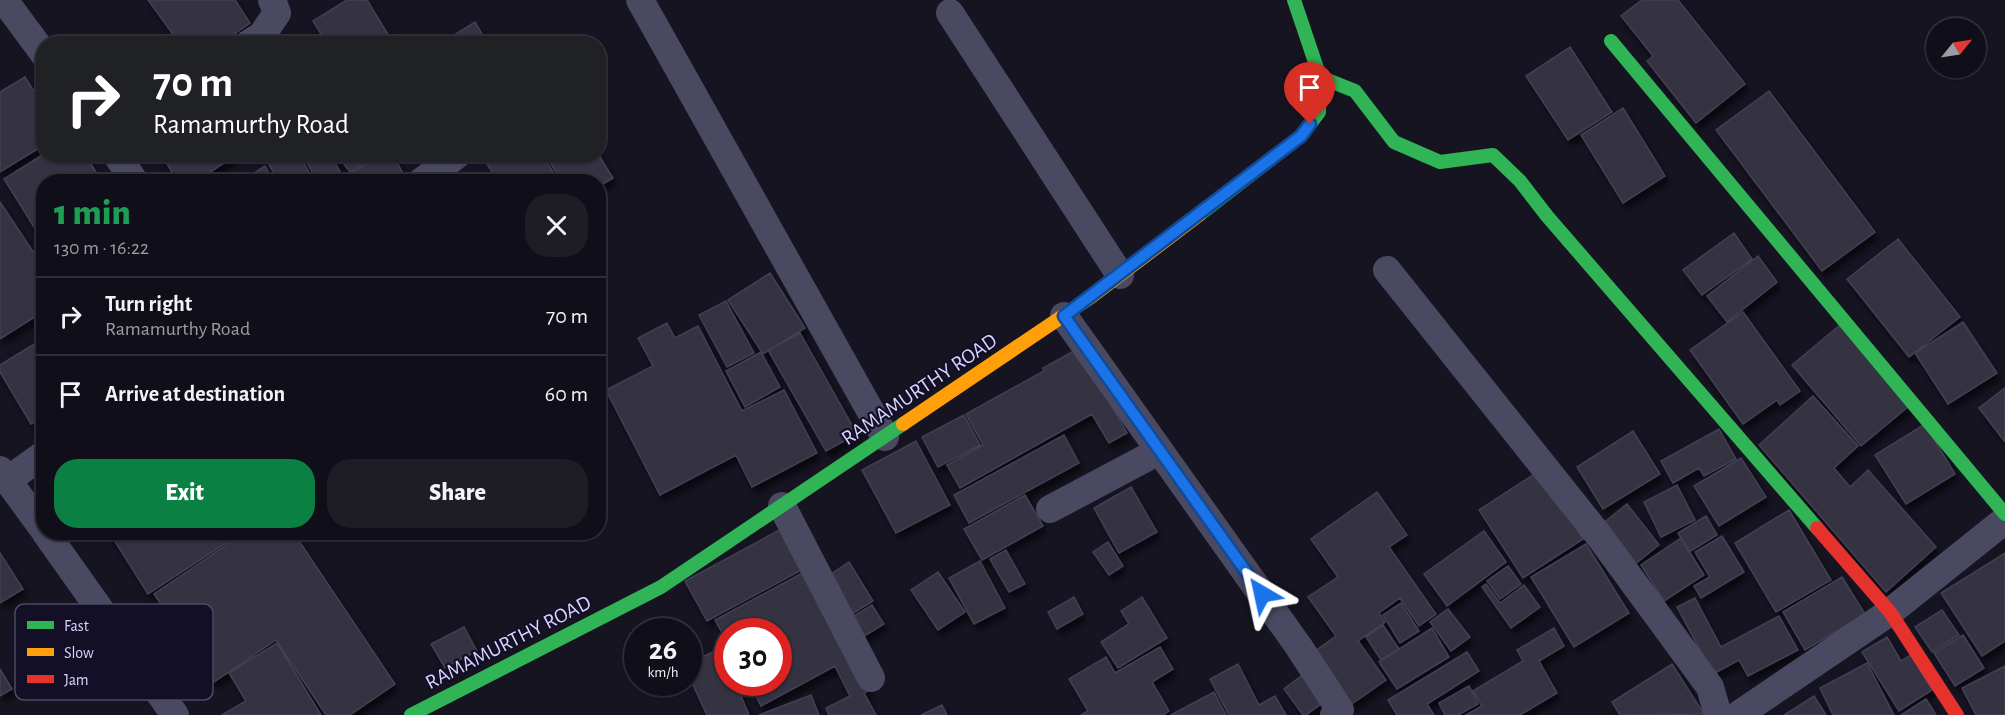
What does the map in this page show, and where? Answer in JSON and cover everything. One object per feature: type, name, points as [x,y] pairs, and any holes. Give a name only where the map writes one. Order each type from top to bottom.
[{"type":"street","points":[[4,0],[36,43]]},
{"type":"street","points":[[640,0],[885,437]]},
{"type":"street","name":"RAMAMURTHY ROAD","points":[[411,715],[661,587],[1064,316],[1301,136],[1319,112],[1320,77],[1294,0]]},
{"type":"street","points":[[260,36],[278,4]]},
{"type":"street","points":[[950,13],[1120,275]]},
{"type":"street","points":[[1611,41],[2005,514]]},
{"type":"street","points":[[1320,77],[1355,91],[1394,142],[1440,162],[1493,155],[1520,181],[1547,216],[1890,612],[1958,715]]},
{"type":"street","points":[[432,174],[447,162]]},
{"type":"street","points":[[1387,270],[1600,537],[1710,687],[1718,715]]},
{"type":"street","points":[[1064,316],[1299,647],[1340,710],[1334,715]]},
{"type":"street","points":[[1050,508],[1159,451]]},
{"type":"street","points":[[36,458],[4,475],[36,520]]},
{"type":"street","points":[[782,506],[871,678]]},
{"type":"street","points":[[1738,715],[1890,612],[2005,520]]},
{"type":"street","points":[[50,540],[96,604]]},
{"type":"street","points":[[164,700],[175,715]]},
{"type":"street","points":[[440,700],[451,715]]},
{"type":"building","points":[[148,0],[235,0],[250,23],[231,36],[174,36]]},
{"type":"building","points":[[347,0],[367,0],[389,36],[322,36],[313,21]]},
{"type":"building","points":[[1642,0],[1678,0],[1745,84],[1696,123],[1647,61],[1653,56],[1621,16]]},
{"type":"building","points":[[475,22],[483,36],[453,36]]},
{"type":"building","points":[[1570,47],[1612,112],[1568,140],[1526,76]]},
{"type":"building","points":[[25,77],[36,94],[36,150],[0,172],[0,92]]},
{"type":"building","points":[[1769,91],[1875,232],[1822,271],[1716,130]]},
{"type":"building","points":[[1623,108],[1665,176],[1623,203],[1581,135]]},
{"type":"building","points":[[36,159],[36,162],[90,162],[97,174],[36,174],[36,230],[4,179]]},
{"type":"building","points":[[166,162],[226,162],[207,174],[173,174]]},
{"type":"building","points":[[303,162],[310,174],[274,174],[268,163]]},
{"type":"building","points":[[307,162],[335,162],[341,174],[313,174]]},
{"type":"building","points":[[342,162],[365,162],[350,172]]},
{"type":"building","points":[[369,162],[397,162],[403,173],[354,174],[353,172]]},
{"type":"building","points":[[490,162],[547,162],[554,174],[493,174],[487,164]]},
{"type":"building","points":[[550,162],[603,162],[613,178],[606,182],[606,174],[557,174]]},
{"type":"building","points":[[265,166],[270,174],[252,174]]},
{"type":"building","points":[[0,202],[36,256],[36,316],[0,339]]},
{"type":"building","points":[[1734,233],[1752,259],[1702,295],[1683,270]]},
{"type":"building","points":[[1898,239],[1960,317],[1909,357],[1847,279]]},
{"type":"building","points":[[1758,256],[1777,282],[1727,322],[1707,296]]},
{"type":"building","points":[[770,273],[805,328],[763,354],[728,300]]},
{"type":"building","points":[[726,301],[754,353],[727,367],[699,315]]},
{"type":"building","points":[[1743,312],[1800,391],[1780,405],[1777,400],[1743,424],[1690,350]]},
{"type":"building","points":[[1963,322],[1997,373],[1948,404],[1915,353]]},
{"type":"building","points":[[667,323],[675,338],[698,326],[742,411],[784,390],[817,453],[752,487],[736,455],[660,495],[606,390],[653,366],[638,338]]},
{"type":"building","points":[[1840,325],[1909,406],[1861,446],[1792,365]]},
{"type":"building","points":[[800,333],[857,434],[826,451],[768,350]]},
{"type":"building","points":[[36,343],[36,421],[31,424],[0,372],[0,365]]},
{"type":"building","points":[[1079,348],[1127,433],[1109,443],[1092,414],[960,488],[947,465],[983,445],[966,414],[1044,371],[1043,368]]},
{"type":"building","points":[[761,352],[780,387],[745,407],[726,371]]},
{"type":"building","points":[[2005,388],[2005,442],[1979,408]]},
{"type":"building","points":[[1813,396],[1858,446],[1834,468],[1850,487],[1868,470],[1936,547],[1886,592],[1759,445]]},
{"type":"building","points":[[964,415],[980,445],[938,467],[922,437]]},
{"type":"building","points":[[1925,424],[1955,474],[1906,504],[1875,455]]},
{"type":"building","points":[[1719,429],[1736,459],[1704,476],[1699,468],[1673,483],[1661,461]]},
{"type":"building","points":[[1633,431],[1660,474],[1603,509],[1577,467]]},
{"type":"building","points":[[1064,435],[1079,463],[969,523],[954,495]]},
{"type":"building","points":[[916,441],[950,505],[896,533],[862,470]]},
{"type":"building","points":[[1741,458],[1766,497],[1719,526],[1694,486]]},
{"type":"building","points":[[1539,471],[1583,539],[1523,578],[1479,510]]},
{"type":"building","points":[[1677,485],[1695,520],[1661,537],[1644,502]]},
{"type":"building","points":[[1131,487],[1157,532],[1119,553],[1094,508]]},
{"type":"building","points":[[1377,492],[1407,535],[1389,547],[1436,614],[1419,626],[1400,598],[1379,613],[1385,622],[1358,641],[1386,680],[1346,708],[1308,656],[1336,636],[1308,597],[1338,577],[1311,539]]},
{"type":"building","points":[[1025,495],[1043,526],[982,560],[964,529]]},
{"type":"building","points":[[1627,504],[1659,545],[1634,565],[1602,524]]},
{"type":"building","points":[[1789,510],[1831,580],[1776,612],[1735,543]]},
{"type":"building","points":[[1706,516],[1717,535],[1689,552],[1678,533]]},
{"type":"building","points":[[785,527],[809,566],[707,621],[685,581]]},
{"type":"building","points":[[1484,531],[1506,562],[1447,606],[1424,574]]},
{"type":"building","points":[[1722,536],[1744,572],[1701,598],[1694,586],[1710,577],[1695,552]]},
{"type":"building","points":[[1681,538],[1704,575],[1664,601],[1641,565]]},
{"type":"building","points":[[114,540],[231,540],[148,594]]},
{"type":"building","points":[[234,540],[298,540],[395,684],[350,715],[326,715],[276,640],[214,682],[213,604],[161,604],[154,594]]},
{"type":"building","points":[[1108,542],[1123,566],[1109,575],[1093,552]]},
{"type":"building","points":[[1586,544],[1629,613],[1574,647],[1531,577]]},
{"type":"building","points":[[1006,550],[1025,584],[1009,592],[990,559]]},
{"type":"building","points":[[0,553],[23,589],[0,603]]},
{"type":"building","points":[[2005,553],[2005,641],[1982,656],[1941,593]]},
{"type":"building","points":[[980,561],[1005,608],[974,624],[949,578]]},
{"type":"building","points":[[849,562],[873,601],[849,616],[825,578]]},
{"type":"building","points":[[1508,566],[1521,584],[1500,599],[1487,581]]},
{"type":"building","points":[[806,571],[870,690],[864,693],[876,715],[829,715],[826,708],[850,696],[835,666],[792,689],[792,618],[719,618]]},
{"type":"building","points":[[938,572],[965,612],[938,630],[911,590]]},
{"type":"building","points":[[1842,577],[1865,614],[1805,650],[1783,612]]},
{"type":"building","points":[[1486,584],[1500,603],[1524,585],[1540,607],[1511,628],[1482,587]]},
{"type":"building","points":[[1074,597],[1083,614],[1057,629],[1048,612]]},
{"type":"building","points":[[1142,597],[1167,638],[1118,668],[1101,642],[1129,624],[1121,611]]},
{"type":"building","points":[[1695,598],[1721,647],[1779,616],[1798,650],[1748,676],[1739,660],[1713,674],[1677,607]]},
{"type":"building","points":[[1401,603],[1419,631],[1400,643],[1383,615]]},
{"type":"building","points":[[872,605],[884,624],[861,638],[849,619]]},
{"type":"building","points":[[1448,609],[1470,637],[1451,651],[1430,622]]},
{"type":"building","points":[[1942,610],[1959,635],[1932,652],[1915,627]]},
{"type":"building","points":[[1383,625],[1399,649],[1381,660],[1366,637]]},
{"type":"building","points":[[464,627],[477,651],[445,668],[431,644]]},
{"type":"building","points":[[1432,628],[1449,657],[1397,689],[1379,662]]},
{"type":"building","points":[[1554,628],[1564,646],[1539,661],[1557,693],[1520,715],[1466,715],[1482,706],[1473,691],[1523,661],[1517,650]]},
{"type":"building","points":[[1963,635],[1984,668],[1955,686],[1934,653]]},
{"type":"building","points":[[1887,637],[1901,661],[1911,655],[1932,690],[1899,711],[1862,652]]},
{"type":"building","points":[[277,643],[321,715],[222,715],[246,701],[229,673]]},
{"type":"building","points":[[1160,647],[1173,669],[1152,682],[1169,711],[1163,715],[1081,715],[1088,711],[1069,679],[1106,657],[1115,673]]},
{"type":"building","points":[[714,652],[714,696],[741,696],[749,715],[707,715],[698,696],[702,696],[702,657]]},
{"type":"building","points":[[1467,652],[1479,671],[1427,704],[1434,715],[1397,715],[1388,700]]},
{"type":"building","points":[[1867,663],[1894,715],[1833,715],[1820,688]]},
{"type":"building","points":[[1238,664],[1259,705],[1275,696],[1286,715],[1229,715],[1210,679]]},
{"type":"building","points":[[1672,664],[1704,714],[1620,715],[1612,702]]},
{"type":"building","points":[[2005,666],[2005,715],[1976,715],[1962,688]]},
{"type":"building","points":[[0,669],[12,689],[0,696]]},
{"type":"building","points":[[1308,671],[1329,698],[1303,715],[1284,689]]},
{"type":"building","points":[[1469,686],[1478,704],[1458,715],[1445,715],[1439,703]]},
{"type":"building","points":[[1214,692],[1226,715],[1171,715]]},
{"type":"building","points":[[811,695],[819,715],[759,715]]},
{"type":"building","points":[[756,696],[780,696],[761,706]]},
{"type":"building","points":[[1814,696],[1826,715],[1784,715]]},
{"type":"building","points":[[1926,699],[1936,715],[1901,715]]},
{"type":"building","points":[[942,705],[947,715],[921,715]]},
{"type":"traffic: fast","points":[[1199,215],[1301,136],[1319,112],[1320,77],[1294,0]]},
{"type":"traffic: fast","points":[[1611,41],[2005,514]]},
{"type":"traffic: fast","points":[[1320,77],[1355,91],[1394,142],[1440,162],[1493,155],[1520,181],[1547,216],[1817,528]]},
{"type":"traffic: fast","points":[[411,715],[661,587],[903,424]]},
{"type":"traffic: slow","points":[[903,424],[1091,297],[1199,215]]},
{"type":"traffic: jam","points":[[1817,528],[1890,612],[1957,715]]},
{"type":"route","points":[[1262,594],[1064,316],[1301,136],[1310,124]]}]
